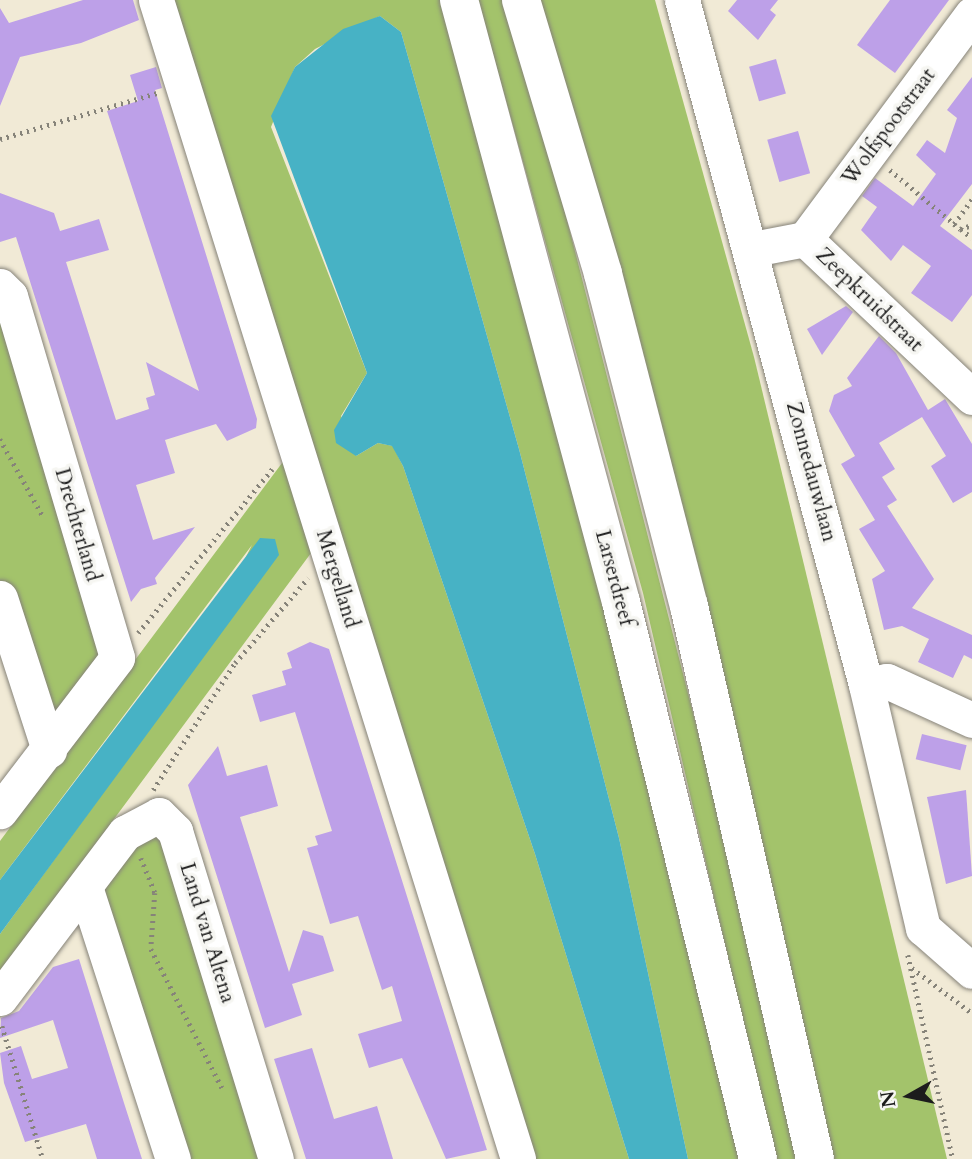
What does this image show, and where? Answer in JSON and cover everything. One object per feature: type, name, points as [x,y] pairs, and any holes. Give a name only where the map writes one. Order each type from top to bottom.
[{"type":"main road","name":"Larserdreef","points":[[459,0],[618,589],[758,1159]]},
{"type":"main road","points":[[521,0],[603,274],[685,593],[815,1159]]},
{"type":"street","name":"Mergelland","points":[[156,0],[519,1159]]},
{"type":"street","name":"Zonnedauwlaan","points":[[682,0],[753,249],[866,685],[923,928],[924,956]]},
{"type":"street","name":"Wolfspootstraat","points":[[805,239],[972,14]]},
{"type":"street","name":"Zeepkruidstraat","points":[[753,249],[805,239],[972,397]]},
{"type":"street","name":"Drechterland","points":[[0,286],[10,296],[117,658]]},
{"type":"street","points":[[0,598],[49,750]]},
{"type":"street","points":[[0,811],[117,658]]},
{"type":"street","points":[[866,685],[887,681],[972,720]]},
{"type":"street","points":[[0,998],[125,833],[159,815]]},
{"type":"street","name":"Land van Altena","points":[[159,815],[175,831],[276,1159]]},
{"type":"street","points":[[85,887],[173,1159]]},
{"type":"street","points":[[924,956],[972,971]]},
{"type":"path","points":[[0,139],[183,85]]},
{"type":"path","points":[[870,153],[972,237]]},
{"type":"path","points":[[954,224],[972,200]]},
{"type":"path","points":[[960,229],[972,225]]},
{"type":"path","points":[[0,439],[50,529]]},
{"type":"path","points":[[117,658],[294,441]]},
{"type":"path","points":[[159,815],[152,785],[235,663],[330,554]]},
{"type":"path","points":[[125,833],[155,893],[150,949],[225,1097]]},
{"type":"path","points":[[924,956],[972,1013]]},
{"type":"path","points":[[0,1021],[43,1159]]},
{"type":"green space","points":[[165,0],[445,0],[542,348],[745,1159],[688,1159],[619,838],[519,449],[401,32],[380,16],[315,49],[295,67],[271,127],[367,373],[341,416],[356,456],[378,443],[393,446],[403,466],[535,854],[629,1159],[529,1159]]},
{"type":"green space","points":[[478,0],[504,0],[554,169],[723,830],[798,1159],[775,1159],[643,593]]},
{"type":"green space","points":[[537,0],[655,0],[754,357],[947,1159],[830,1159]]},
{"type":"green space","points":[[0,316],[104,659],[48,735],[0,580]]},
{"type":"green space","points":[[285,459],[314,549],[0,973],[0,934],[178,690],[252,545],[0,880],[0,841]]},
{"type":"green space","points":[[162,800],[274,1159],[180,1159],[96,890]]},
{"type":"water","points":[[380,16],[401,32],[519,449],[619,838],[688,1159],[629,1159],[535,854],[403,466],[392,446],[378,443],[356,456],[336,443],[334,430],[367,373],[271,116],[295,67],[343,29]]},
{"type":"water","points":[[260,538],[275,539],[279,555],[0,934],[0,880]]},
{"type":"building","points":[[83,0],[133,0],[139,20],[81,43],[20,57],[0,106],[0,8],[9,23]]},
{"type":"building","points":[[737,0],[778,0],[770,10],[776,15],[758,40],[728,11]]},
{"type":"building","points":[[890,0],[949,0],[895,73],[857,45]]},
{"type":"building","points":[[776,59],[786,94],[759,101],[749,67]]},
{"type":"building","points":[[156,67],[162,88],[155,90],[257,419],[256,428],[227,441],[216,424],[165,440],[175,473],[136,485],[153,540],[195,527],[155,578],[157,584],[141,589],[131,602],[16,237],[0,242],[0,193],[54,213],[60,231],[99,219],[109,250],[66,262],[116,420],[149,409],[146,398],[155,395],[146,362],[199,391],[107,111],[138,101],[130,75]]},
{"type":"building","points":[[972,77],[972,184],[940,226],[972,250],[972,295],[952,322],[911,293],[931,266],[903,245],[891,261],[861,230],[877,207],[862,196],[875,178],[913,206],[936,174],[916,155],[927,140],[945,153],[957,118],[947,110]]},
{"type":"building","points":[[798,131],[810,173],[779,182],[767,140]]},
{"type":"building","points":[[846,306],[853,312],[822,355],[807,329]]},
{"type":"building","points":[[879,336],[896,353],[928,410],[945,399],[972,444],[972,492],[953,503],[931,466],[946,456],[922,417],[879,443],[895,469],[882,477],[897,500],[887,506],[934,579],[912,608],[972,635],[972,659],[964,655],[953,678],[918,662],[929,639],[902,626],[884,630],[872,579],[885,571],[859,529],[875,520],[841,464],[855,456],[829,411],[834,395],[852,386],[847,378]]},
{"type":"building","points":[[310,642],[329,649],[487,1150],[446,1159],[402,1058],[369,1068],[358,1034],[402,1021],[392,986],[382,990],[358,916],[330,924],[307,848],[318,845],[315,836],[332,831],[295,712],[260,722],[252,695],[286,685],[282,671],[292,668],[287,653]]},
{"type":"building","points":[[922,734],[967,745],[960,770],[916,759]]},
{"type":"building","points":[[218,746],[227,776],[267,765],[278,806],[240,817],[289,972],[303,930],[323,936],[334,971],[292,984],[302,1015],[265,1028],[188,785]]},
{"type":"building","points":[[966,790],[972,876],[946,884],[927,797]]},
{"type":"building","points":[[79,959],[142,1159],[97,1159],[86,1124],[25,1142],[4,1083],[0,1053],[21,1046],[32,1079],[68,1068],[53,1020],[0,1038],[1,1018],[19,1011],[53,967]]},
{"type":"building","points":[[312,1048],[334,1119],[377,1106],[393,1159],[306,1159],[274,1059]]}]
